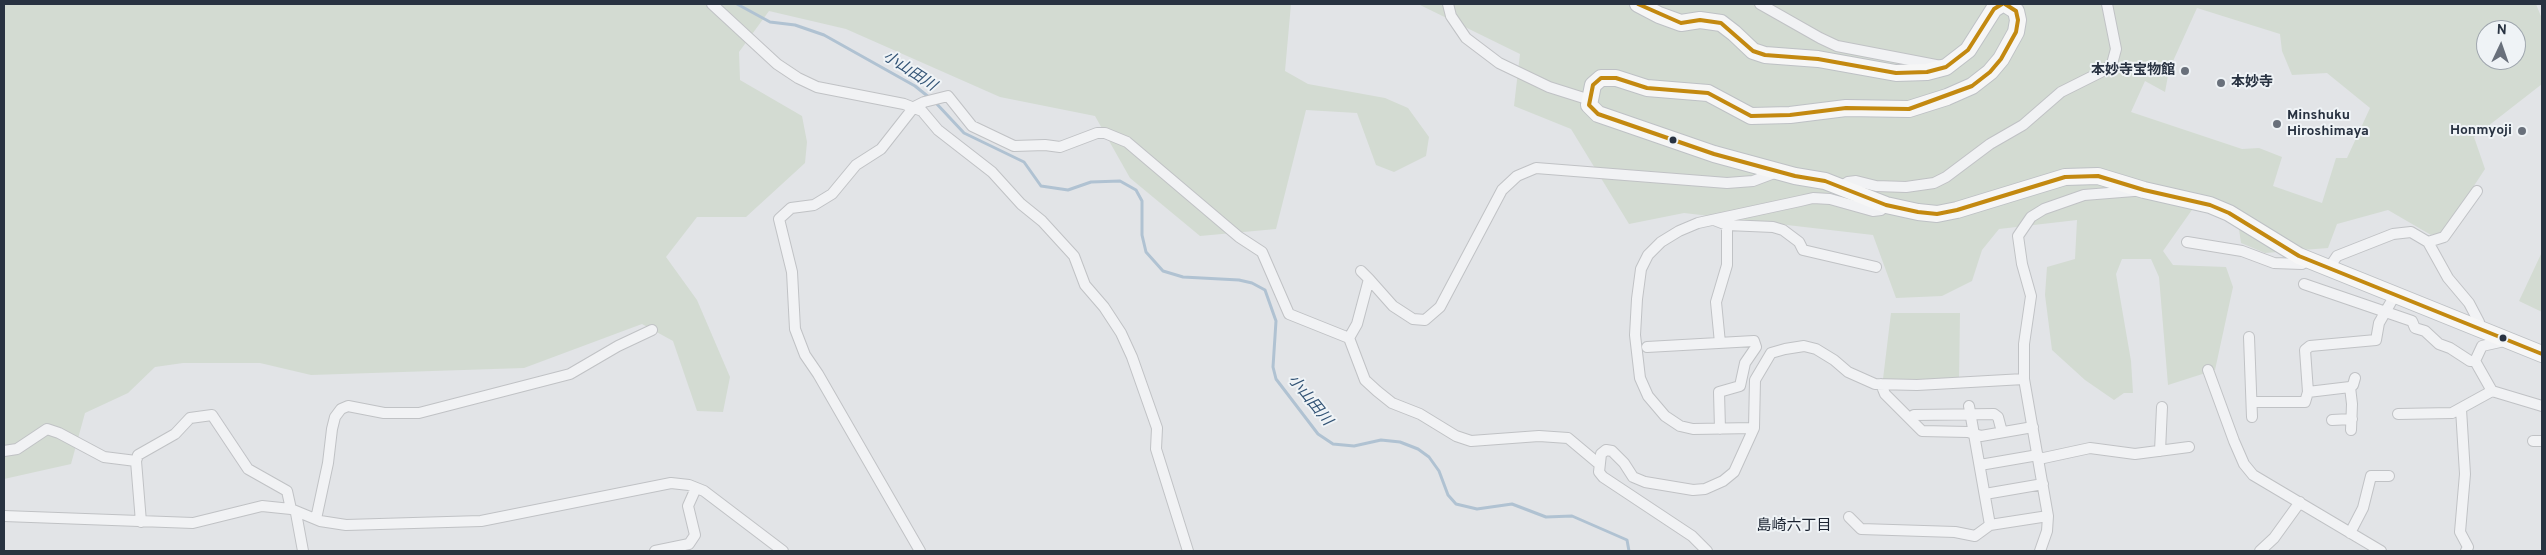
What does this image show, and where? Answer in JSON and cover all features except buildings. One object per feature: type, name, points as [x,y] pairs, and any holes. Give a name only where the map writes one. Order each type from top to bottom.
[{"type":"main road","points":[[1638,4],[1659,15],[1681,23],[1700,20],[1721,24],[1734,33],[1753,51],[1765,55],[1818,59],[1896,73],[1928,72],[1946,67],[1968,50],[1994,9],[2003,4],[2016,11],[2018,20],[2016,32],[2001,60],[1990,72],[1972,86],[1947,97],[1909,109],[1846,108],[1783,116],[1751,116],[1708,93],[1647,88],[1616,78],[1601,78],[1593,85],[1589,105],[1598,114],[1722,157],[1842,186],[1886,205],[1937,214],[1957,210],[2065,177],[2082,175],[2098,176],[2144,190],[2210,205],[2229,213],[2307,259],[2542,354]]},
{"type":"street","points":[[712,4],[777,64],[798,78],[817,87],[914,107],[922,111],[938,130],[992,172],[1021,204],[1042,221],[1074,256],[1086,285],[1104,306],[1121,333],[1132,357],[1157,428],[1156,449],[1188,551]]},
{"type":"street","points":[[1448,4],[1451,16],[1466,38],[1499,63],[1549,87],[1587,99],[1589,105]]},
{"type":"street","points":[[1760,4],[1838,46],[1901,56],[1946,67]]},
{"type":"street","points":[[1842,186],[1848,182],[1876,186],[1906,187],[1934,183],[1946,177],[1990,144],[2023,124],[2061,92],[2101,72],[2112,64],[2116,49],[2107,4]]},
{"type":"street","points":[[920,551],[818,374],[805,355],[795,328],[792,272],[780,219],[791,208],[814,205],[832,194],[856,165],[881,149],[914,107],[924,102],[948,96],[972,126],[1014,146],[1045,145],[1060,147],[1097,133],[1105,133],[1127,142],[1239,238],[1262,252],[1289,314],[1349,338],[1365,380],[1392,403],[1420,414],[1456,436],[1471,441],[1540,436],[1568,438],[1599,464]]},
{"type":"street","points":[[1361,271],[1394,306],[1414,319],[1425,320],[1440,307],[1502,190],[1517,176],[1536,168],[1727,184],[1753,181],[1778,172]]},
{"type":"street","points":[[2040,551],[2048,530],[2048,516],[2024,379],[2024,344],[2030,296],[2022,264],[2018,236],[2032,217],[2044,209],[2084,195],[2144,190]]},
{"type":"street","points":[[2428,242],[2444,237],[2477,191]]},
{"type":"street","points":[[1754,428],[1693,429],[1680,426],[1665,416],[1648,396],[1640,378],[1635,335],[1641,269],[1648,255],[1661,242],[1679,231],[1698,223],[1813,198],[1830,200],[1873,211],[1881,210],[1886,205]]},
{"type":"street","points":[[1714,220],[1727,225],[1783,230],[1799,242],[1803,250],[1876,267]]},
{"type":"street","points":[[1720,343],[1716,302],[1727,265],[1727,225]]},
{"type":"street","points":[[2329,268],[2337,256],[2393,234],[2411,232],[2428,242],[2448,278],[2472,308],[2479,322],[2479,328]]},
{"type":"street","points":[[2187,242],[2242,250],[2274,263],[2302,264],[2307,259]]},
{"type":"street","points":[[1349,338],[1357,324],[1369,279]]},
{"type":"street","points":[[2304,284],[2412,321],[2416,328],[2425,332],[2439,344],[2450,348],[2470,361],[2475,361]]},
{"type":"street","points":[[2252,402],[2305,402],[2308,392],[2305,350],[2310,346],[2372,342],[2376,340],[2379,323],[2395,295]]},
{"type":"street","points":[[316,519],[328,462],[332,429],[341,409],[348,406],[384,413],[419,413],[570,374],[618,346],[652,330]]},
{"type":"street","points":[[2249,337],[2252,417]]},
{"type":"street","points":[[2475,361],[2482,346],[2500,342],[2503,338]]},
{"type":"street","points":[[1647,347],[1754,341],[1756,347],[1745,363],[1740,386],[1719,392],[1720,429]]},
{"type":"street","points":[[1707,551],[1692,536],[1603,477],[1599,472],[1601,454],[1606,450],[1612,451],[1624,463],[1633,477],[1645,482],[1693,490],[1705,489],[1723,481],[1734,472],[1754,428],[1755,380],[1770,354],[1785,348],[1804,346],[1816,349],[1834,360],[1848,372],[1881,384],[1917,385],[2024,379]]},
{"type":"street","points":[[2475,361],[2492,391],[2542,406]]},
{"type":"street","points":[[2208,370],[2244,464],[2253,475],[2381,551]]},
{"type":"street","points":[[2308,392],[2352,383],[2351,430]]},
{"type":"street","points":[[1881,384],[1885,394],[1922,431],[1968,432],[1981,436],[2033,427]]},
{"type":"street","points":[[2398,414],[2452,413],[2492,391]]},
{"type":"street","points":[[2160,451],[2162,407]]},
{"type":"street","points":[[2461,409],[2465,474],[2460,532],[2468,547],[2466,551]]},
{"type":"street","points":[[1909,418],[1914,415],[1970,410],[1994,414],[1998,417],[2002,432]]},
{"type":"street","points":[[1970,410],[1990,525]]},
{"type":"street","points":[[141,522],[136,461],[138,455],[175,434],[190,418],[212,415],[248,469],[287,491],[294,511],[303,551]]},
{"type":"street","points":[[2332,420],[2352,419]]},
{"type":"street","points":[[4,451],[16,449],[47,429],[59,433],[104,457],[136,461]]},
{"type":"street","points":[[1980,465],[2090,448],[2135,454],[2189,447]]},
{"type":"street","points":[[2350,533],[2363,508],[2372,476],[2389,476]]},
{"type":"street","points":[[4,516],[193,523],[262,506],[294,511],[316,519],[346,525],[481,521],[671,483],[704,491],[780,550]]},
{"type":"street","points":[[1985,494],[2043,484]]},
{"type":"street","points":[[655,551],[689,544],[695,535],[688,506],[696,488]]},
{"type":"street","points":[[2260,551],[2274,538],[2300,502]]},
{"type":"street","points":[[1849,517],[1861,530],[1955,532],[1967,536],[1975,536],[1990,525],[2048,516]]},
{"type":"shaded area","points":[[4,4],[1291,4],[1285,71],[1308,84],[1385,98],[1408,108],[1429,137],[1426,156],[1394,172],[1376,165],[1357,113],[1306,110],[1276,229],[1200,236],[1130,178],[1095,116],[1000,97],[846,29],[769,11],[739,52],[740,80],[802,116],[807,142],[805,163],[746,217],[697,217],[666,257],[697,300],[730,377],[723,412],[697,411],[673,341],[642,324],[524,368],[311,375],[260,363],[183,363],[155,367],[128,393],[85,413],[71,464],[4,479]]},
{"type":"shaded area","points":[[1418,4],[2536,4],[2542,19],[2542,84],[2474,137],[2485,169],[2443,233],[2431,235],[2388,210],[2337,224],[2328,248],[2265,253],[2241,243],[2236,208],[2201,197],[2163,251],[2173,265],[2226,267],[2233,287],[2215,370],[2168,385],[2159,277],[2151,259],[2122,259],[2116,274],[2131,361],[2133,393],[2124,393],[2114,400],[2085,380],[2052,350],[2045,295],[2047,267],[2075,259],[2077,220],[1999,229],[1982,250],[1972,281],[1942,296],[1896,298],[1873,235],[1684,213],[1629,224],[1571,129],[1514,106],[1520,54]],"holes":[[[2197,8],[2280,34],[2282,51],[2292,75],[2327,73],[2370,108],[2347,158],[2336,158],[2322,203],[2273,186],[2282,157],[2259,148],[2242,149],[2131,112],[2145,81],[2165,92],[2169,70]]]},
{"type":"shaded area","points":[[2542,252],[2542,312],[2519,301]]},
{"type":"shaded area","points":[[1891,313],[1960,313],[1959,380],[1883,379]]},
{"type":"waterway","name":"小山田川","points":[[737,4],[770,22],[795,25],[824,35],[915,86],[930,98]]},
{"type":"waterway","name":"小山田川","points":[[935,102],[964,133],[1024,162],[1041,186],[1068,190],[1091,182],[1120,181],[1136,190],[1142,201],[1142,235],[1146,252],[1163,271],[1183,277],[1239,280],[1252,283],[1265,290],[1276,321],[1273,367],[1276,379],[1318,434],[1333,444],[1354,446],[1381,440],[1400,442],[1418,449],[1429,457],[1439,471],[1448,495],[1456,504],[1477,509],[1512,504],[1546,517],[1572,516],[1627,540],[1629,551]]},
{"type":"transit line","points":[[1638,4],[1681,23],[1700,20],[1721,23],[1753,51],[1765,55],[1818,59],[1896,73],[1927,72],[1946,67],[1968,50],[1994,9],[2002,4]]},
{"type":"transit line","points":[[2005,4],[2016,11],[2018,20],[2016,32],[2001,59],[1990,72],[1972,86],[1909,109],[1846,108],[1790,115],[1751,116],[1708,93],[1647,88],[1616,78],[1601,78],[1593,85],[1589,105],[1598,114],[1714,154],[1795,176],[1825,181],[1886,205],[1918,212],[1937,214],[1957,210],[2065,177],[2098,176],[2144,190],[2210,205],[2229,213],[2299,256],[2542,354]]},
{"type":"place","name":"本妙寺宝物館","points":[[2185,71]]},
{"type":"place","name":"本妙寺","points":[[2221,83]]},
{"type":"place","name":"Minshuku Hiroshimaya","points":[[2277,124]]},
{"type":"place","name":"Honmyoji","points":[[2522,131]]},
{"type":"district","name":"島崎六丁目","points":[[1794,527]]}]
